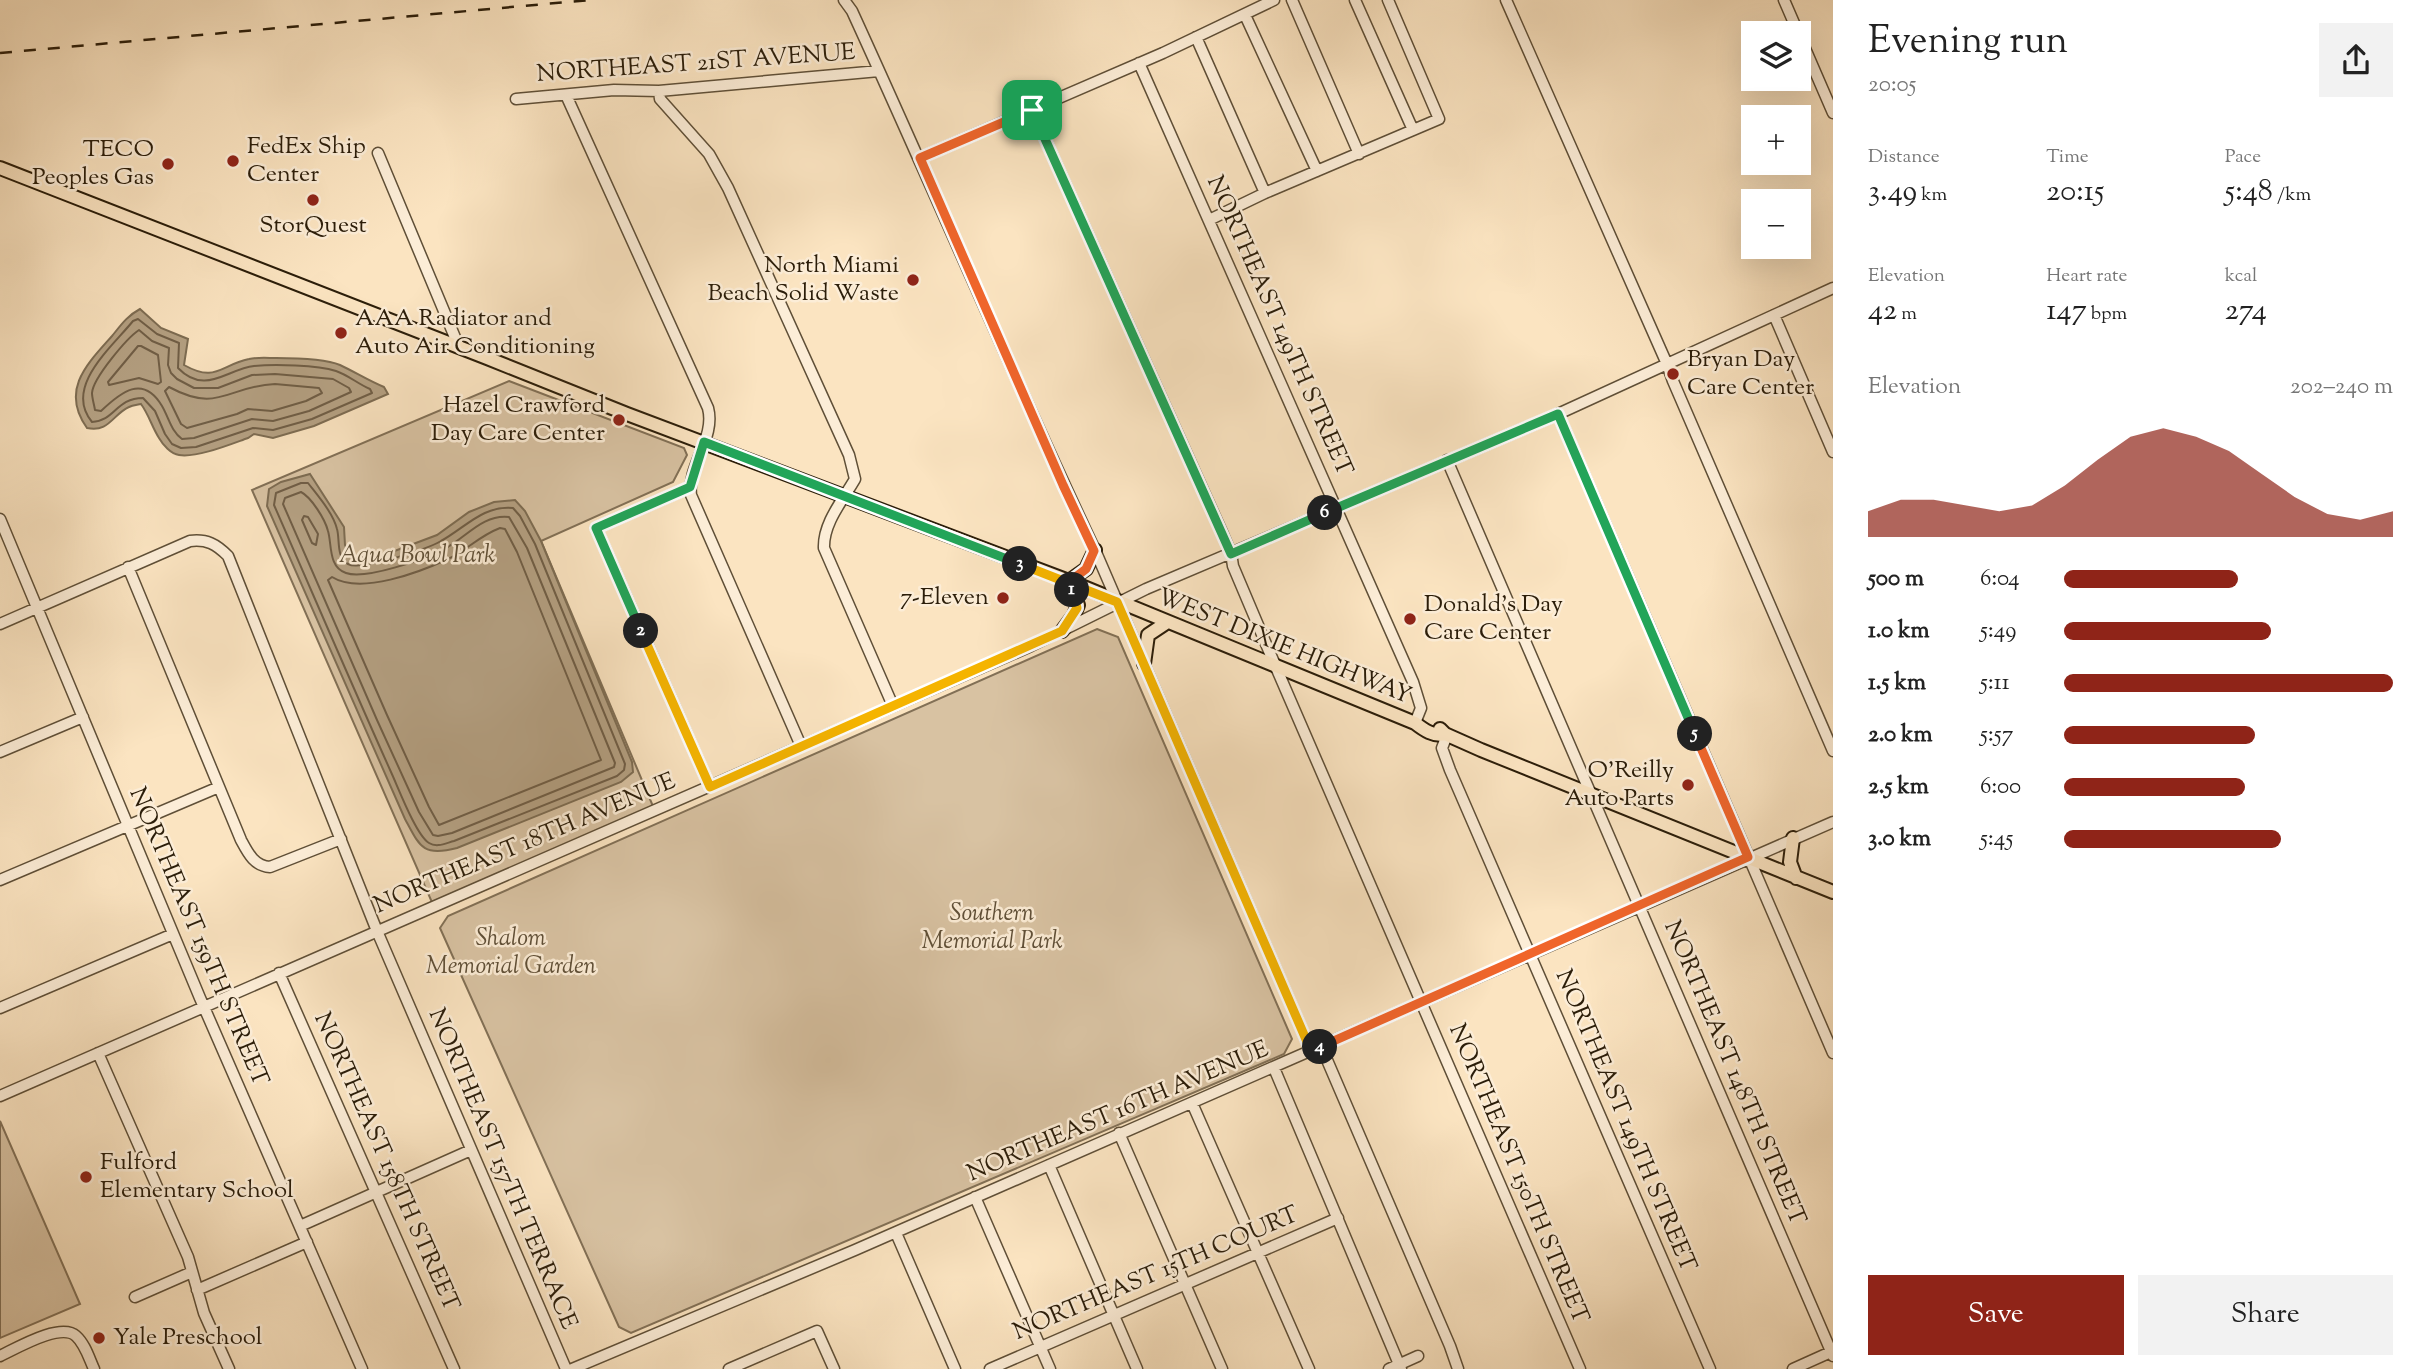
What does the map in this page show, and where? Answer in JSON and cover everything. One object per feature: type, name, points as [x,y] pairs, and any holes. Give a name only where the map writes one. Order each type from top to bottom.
[{"type":"main road","name":"WEST DIXIE HIGHWAY","points":[[0,169],[627,414],[1069,582],[1416,724],[1422,730],[1439,736],[1446,735],[1832,893]]},
{"type":"main road","points":[[1062,631],[1074,615],[1077,605],[1069,582],[1086,569],[1094,551]]},
{"type":"main road","points":[[1144,664],[1148,635],[1167,623]]},
{"type":"main road","points":[[1793,838],[1790,862],[1797,878]]},
{"type":"street","points":[[844,0],[851,5],[920,158],[1458,1369]]},
{"type":"street","points":[[920,158],[1139,63],[1274,0]]},
{"type":"street","points":[[1292,0],[1359,154]]},
{"type":"street","points":[[1355,0],[1413,130]]},
{"type":"street","points":[[1209,219],[1439,119],[1388,0]]},
{"type":"street","points":[[1506,0],[1667,364],[1672,382],[1833,751]]},
{"type":"street","points":[[1784,0],[1833,113]]},
{"type":"street","points":[[1245,15],[1317,171]]},
{"type":"street","points":[[1196,37],[1265,193]]},
{"type":"street","name":"NORTHEAST 149TH STREET","points":[[1139,63],[1413,682],[1421,708],[1416,724]]},
{"type":"street","name":"NORTHEAST 21ST AVENUE","points":[[516,99],[614,90],[659,91],[879,71]]},
{"type":"street","points":[[659,91],[660,99],[709,154],[728,188],[849,455],[855,475],[845,497],[836,508],[825,537],[824,548],[893,706]]},
{"type":"street","points":[[566,95],[708,408],[710,419],[690,487],[693,500],[801,746]]},
{"type":"street","name":"NORTHEAST 150TH STREET","points":[[1032,110],[1231,554],[1233,566],[1276,667],[1580,1369]]},
{"type":"street","points":[[378,153],[459,347]]},
{"type":"street","name":"NORTHEAST 18TH AVENUE","points":[[0,1096],[710,787],[1062,631],[1117,602],[1558,414],[1833,288]]},
{"type":"street","points":[[1774,315],[1833,452]]},
{"type":"street","points":[[1558,414],[1833,1053]]},
{"type":"street","name":"NORTHEAST 148TH STREET","points":[[1447,460],[1832,1353]]},
{"type":"street","points":[[690,487],[596,528],[710,787]]},
{"type":"street","name":"NORTHEAST 159TH STREET","points":[[0,519],[203,1006],[362,1369]]},
{"type":"street","name":"NORTHEAST 157TH TERRACE","points":[[128,568],[190,541],[201,539],[213,543],[228,556],[377,931],[566,1369]]},
{"type":"street","points":[[0,624],[128,568],[241,840],[252,859],[258,865],[270,866],[341,839]]},
{"type":"street","points":[[0,752],[83,717]]},
{"type":"street","name":"NORTHEAST 149TH STREET","points":[[1446,735],[1442,748],[1446,759],[1710,1369]]},
{"type":"street","points":[[0,880],[219,787]]},
{"type":"street","name":"NORTHEAST 16TH AVENUE","points":[[572,1369],[896,1233],[1833,822]]},
{"type":"street","points":[[0,1008],[173,934]]},
{"type":"street","name":"NORTHEAST 158TH STREET","points":[[279,973],[454,1369]]},
{"type":"street","points":[[98,1053],[192,1272],[204,1313],[229,1369]]},
{"type":"street","points":[[1274,1068],[1338,1218],[1396,1368],[1418,1356]]},
{"type":"street","points":[[1192,1103],[1310,1369]]},
{"type":"street","points":[[1119,1133],[1223,1369]]},
{"type":"street","points":[[300,1226],[471,1150]]},
{"type":"street","points":[[1049,1165],[1137,1369]]},
{"type":"street","points":[[975,1197],[1051,1369]]},
{"type":"street","name":"NORTHEAST 15TH COURT","points":[[990,1369],[1338,1218]]},
{"type":"street","points":[[896,1233],[955,1369]]},
{"type":"street","points":[[197,1290],[307,1242]]},
{"type":"street","points":[[135,1297],[192,1272]]},
{"type":"street","points":[[0,1356],[51,1334],[67,1331],[73,1333],[83,1344],[94,1369]]},
{"type":"street","points":[[729,1369],[817,1331],[834,1369]]},
{"type":"street","points":[[1793,1369],[1832,1353]]},
{"type":"green space","name":"Aqua Bowl Park","points":[[509,381],[684,448],[687,455],[673,482],[541,541],[655,811],[434,907],[252,490]]},
{"type":"green space","name":"Southern Memorial Park","points":[[1097,629],[1118,637],[1292,1039],[1284,1054],[631,1333],[619,1327],[440,928],[448,916]]},
{"type":"green space","points":[[0,1121],[80,1304],[0,1338]]},
{"type":"water","points":[[140,309],[161,328],[188,339],[184,365],[195,370],[211,373],[255,358],[318,360],[340,365],[384,387],[388,394],[314,426],[273,438],[254,434],[204,453],[173,453],[159,438],[141,404],[130,406],[101,428],[87,428],[76,402],[80,378],[121,324]]},
{"type":"water","points":[[310,474],[344,527],[345,545],[351,558],[384,555],[437,535],[469,512],[494,502],[515,500],[525,511],[541,541],[632,762],[633,772],[621,782],[457,848],[437,851],[419,843],[405,819],[267,506],[269,489],[281,482]]},
{"type":"railway","points":[[0,53],[590,0]]},
{"type":"place","name":"FedEx Ship Center","points":[[233,161]]},
{"type":"place","name":"TECO Peoples Gas","points":[[168,164]]},
{"type":"place","name":"StorQuest","points":[[313,200]]},
{"type":"place","name":"North Miami Beach Solid Waste","points":[[913,280]]},
{"type":"place","name":"AAA Radiator and Auto Air Conditioning","points":[[341,333]]},
{"type":"place","name":"Bryan Day Care Center","points":[[1673,374]]},
{"type":"place","name":"Hazel Crawford Day Care Center","points":[[619,420]]},
{"type":"place","name":"7-Eleven","points":[[1003,598]]},
{"type":"place","name":"Donald's Day Care Center","points":[[1410,619]]},
{"type":"place","name":"O'Reilly Auto Parts","points":[[1688,785]]},
{"type":"place","name":"Fulford Elementary School","points":[[86,1177]]},
{"type":"place","name":"Yale Preschool","points":[[99,1338]]},
{"type":"route","points":[[1032,110],[920,158],[1094,551],[1086,569],[1069,582],[1077,601],[1074,615],[1062,631],[1031,646],[710,787],[596,528],[690,487],[704,442],[1069,582],[1117,602],[1311,1051],[1748,857],[1558,414],[1231,554],[1032,110]]},
{"type":"park label","name":"Shalom Memorial Garden","points":[[511,953]]}]
